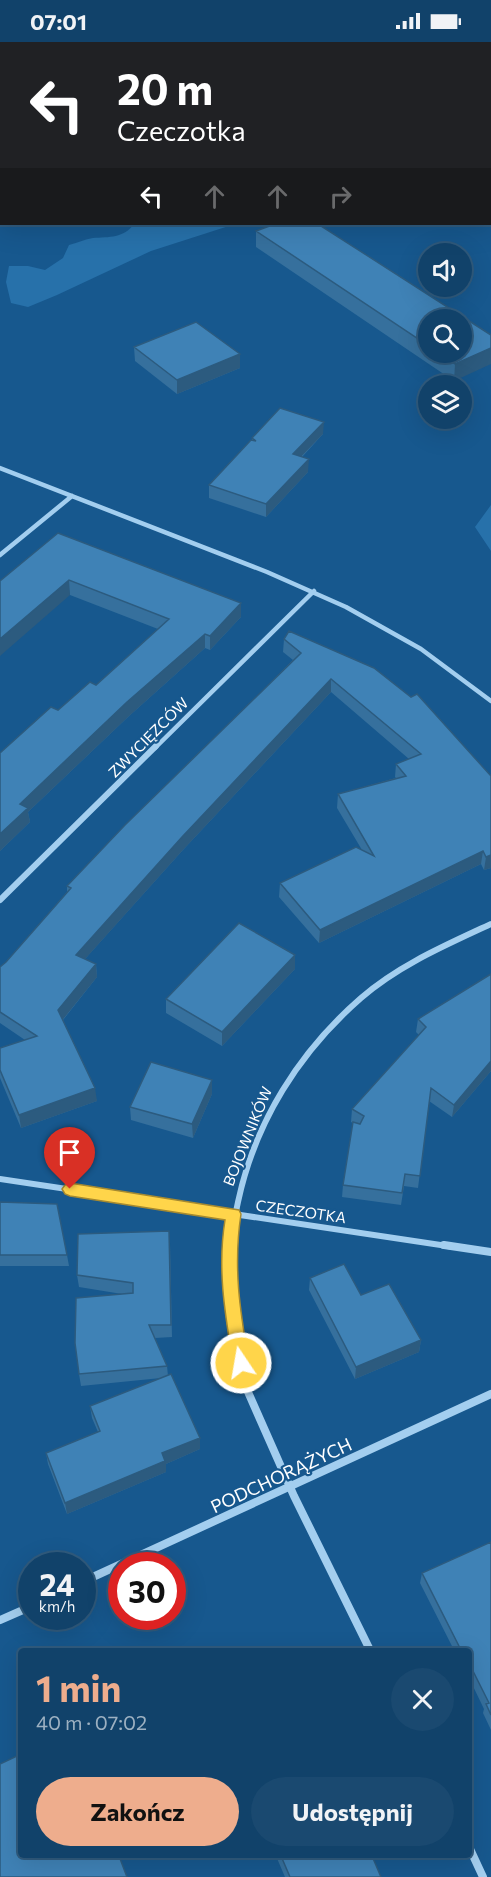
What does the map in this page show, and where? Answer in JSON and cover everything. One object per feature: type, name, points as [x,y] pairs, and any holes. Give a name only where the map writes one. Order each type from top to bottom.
[{"type":"street","points":[[0,468],[314,591],[373,619],[404,638],[491,701]]},
{"type":"street","points":[[0,555],[72,496]]},
{"type":"street","name":"ZWYCIĘZCÓW","points":[[0,900],[314,591]]},
{"type":"street","name":"BOJOWNIKÓW","points":[[369,1648],[290,1487],[246,1386],[229,1291],[228,1246],[233,1214],[241,1181],[275,1097],[297,1063],[325,1030],[371,988],[406,965],[468,933],[491,924]]},
{"type":"street","name":"CZECZOTKA","points":[[0,1179],[491,1252]]},
{"type":"street","name":"PODCHORĄŻYCH","points":[[96,1576],[491,1394]]},
{"type":"street","points":[[0,1620],[18,1612]]},
{"type":"street","points":[[472,1853],[483,1877]]},
{"type":"shaded area","points":[[133,225],[232,225],[151,251],[28,307],[11,303],[6,282],[9,266],[28,266],[45,270],[63,258],[69,245],[90,239],[110,237],[130,229]]},
{"type":"shaded area","points":[[491,505],[491,551],[475,527]]},
{"type":"building","points":[[272,225],[320,225],[418,288],[418,297],[432,297],[450,309],[418,309],[418,339],[256,231]]},
{"type":"building","points":[[196,322],[240,354],[177,380],[134,347]]},
{"type":"building","points":[[472,323],[491,335],[491,348],[472,356]]},
{"type":"building","points":[[280,408],[324,422],[293,454],[309,459],[266,504],[209,485],[251,440],[256,441],[252,438]]},
{"type":"building","points":[[58,533],[241,603],[210,636],[205,634],[127,702],[20,804],[28,808],[0,834],[0,753],[51,707],[58,710],[90,682],[96,685],[169,619],[69,580],[0,639],[0,581]]},
{"type":"building","points":[[289,631],[374,668],[411,697],[417,694],[491,776],[491,855],[486,857],[483,851],[320,930],[280,883],[356,847],[374,856],[338,794],[406,776],[396,764],[421,754],[331,679],[182,837],[76,955],[96,964],[58,1010],[95,1088],[19,1115],[0,1070],[0,1048],[37,1036],[0,1012],[0,967],[71,888],[67,886],[125,825],[301,653],[284,639]]},
{"type":"building","points":[[239,923],[295,955],[222,1032],[166,999]]},
{"type":"building","points":[[491,974],[491,1061],[454,1105],[431,1088],[420,1176],[405,1174],[402,1193],[343,1185],[353,1122],[360,1124],[364,1116],[352,1109],[426,1027],[418,1019]]},
{"type":"building","points":[[151,1062],[212,1080],[192,1124],[130,1107]]},
{"type":"building","points":[[0,1202],[57,1204],[67,1255],[0,1255]]},
{"type":"building","points":[[169,1231],[171,1325],[149,1325],[167,1366],[79,1374],[75,1343],[76,1298],[133,1293],[133,1283],[77,1275],[78,1234]]},
{"type":"building","points":[[344,1264],[361,1295],[389,1284],[421,1340],[356,1367],[310,1278]]},
{"type":"building","points":[[171,1374],[200,1438],[162,1453],[165,1461],[65,1503],[46,1453],[100,1431],[90,1406]]},
{"type":"building","points":[[491,1542],[491,1715],[486,1704],[489,1703],[472,1669],[472,1648],[460,1648],[422,1573]]},
{"type":"building","points":[[18,1755],[18,1858],[120,1858],[127,1877],[0,1877],[0,1764]]},
{"type":"building","points":[[282,1858],[373,1858],[381,1877],[290,1877]]},
{"type":"route","points":[[70,1189],[233,1214],[228,1246],[229,1291],[241,1363]]}]
